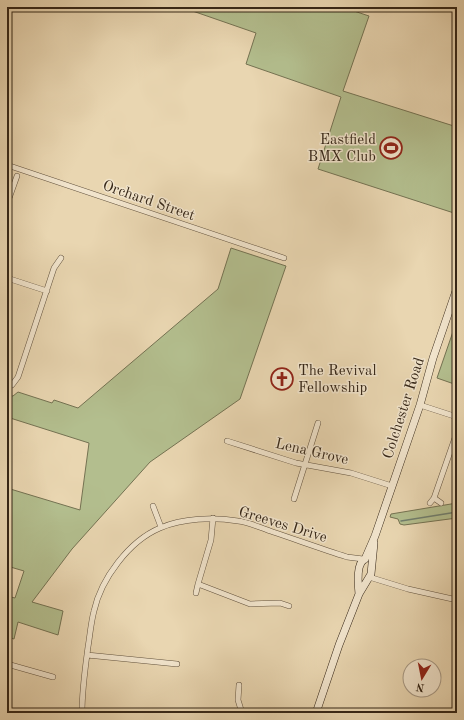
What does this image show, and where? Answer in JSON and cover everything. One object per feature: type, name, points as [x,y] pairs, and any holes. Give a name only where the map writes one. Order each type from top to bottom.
[{"type":"main road","name":"Colchester Road","points":[[359,569],[367,560],[420,405],[433,358],[457,288]]},
{"type":"main road","points":[[316,713],[358,594],[370,575],[367,560]]},
{"type":"main road","points":[[359,569],[363,577],[370,575]]},
{"type":"main road","points":[[358,594],[359,569]]},
{"type":"street","name":"Orchard Street","points":[[7,165],[284,258]]},
{"type":"street","points":[[7,204],[17,176]]},
{"type":"street","points":[[12,386],[18,377],[54,268],[61,258]]},
{"type":"street","points":[[7,278],[47,291]]},
{"type":"street","points":[[420,405],[457,417]]},
{"type":"street","points":[[294,499],[318,423]]},
{"type":"street","points":[[430,503],[434,498],[457,432]]},
{"type":"street","name":"Lena Grove","points":[[227,441],[304,465],[351,473],[392,486]]},
{"type":"street","points":[[434,498],[441,502]]},
{"type":"street","points":[[153,506],[161,527]]},
{"type":"street","points":[[196,592],[211,540],[213,518]]},
{"type":"street","name":"Greeves Drive","points":[[82,713],[82,687],[94,610],[107,578],[117,563],[133,547],[149,534],[161,527],[196,519],[213,518],[240,521],[347,557],[367,560]]},
{"type":"street","name":"Greeves Drive","points":[[347,557],[359,569]]},
{"type":"street","points":[[370,575],[408,589],[457,600]]},
{"type":"street","points":[[198,584],[250,604],[280,603],[289,606]]},
{"type":"street","points":[[87,655],[177,664]]},
{"type":"street","points":[[7,664],[52,677]]},
{"type":"street","points":[[238,685],[238,700],[242,713]]},
{"type":"green space","points":[[181,7],[342,7],[369,16],[343,91],[457,127],[457,214],[318,169],[341,97],[246,64],[256,33]]},
{"type":"green space","points":[[231,248],[286,266],[240,399],[150,462],[72,549],[32,602],[63,611],[58,635],[18,622],[14,639],[7,637],[7,596],[15,598],[24,571],[7,566],[7,488],[80,510],[89,443],[7,417],[7,399],[18,392],[52,403],[54,400],[78,408],[218,289]]},
{"type":"green space","points":[[457,320],[457,385],[437,378]]},
{"type":"green space","points":[[457,503],[457,518],[404,525],[400,524],[398,519],[390,517],[391,514]]},
{"type":"waterway","points":[[401,521],[457,512]]},
{"type":"place","name":"Eastfield BMX Club","points":[[391,148]]},
{"type":"place","name":"The Revival Fellowship","points":[[282,379]]}]
